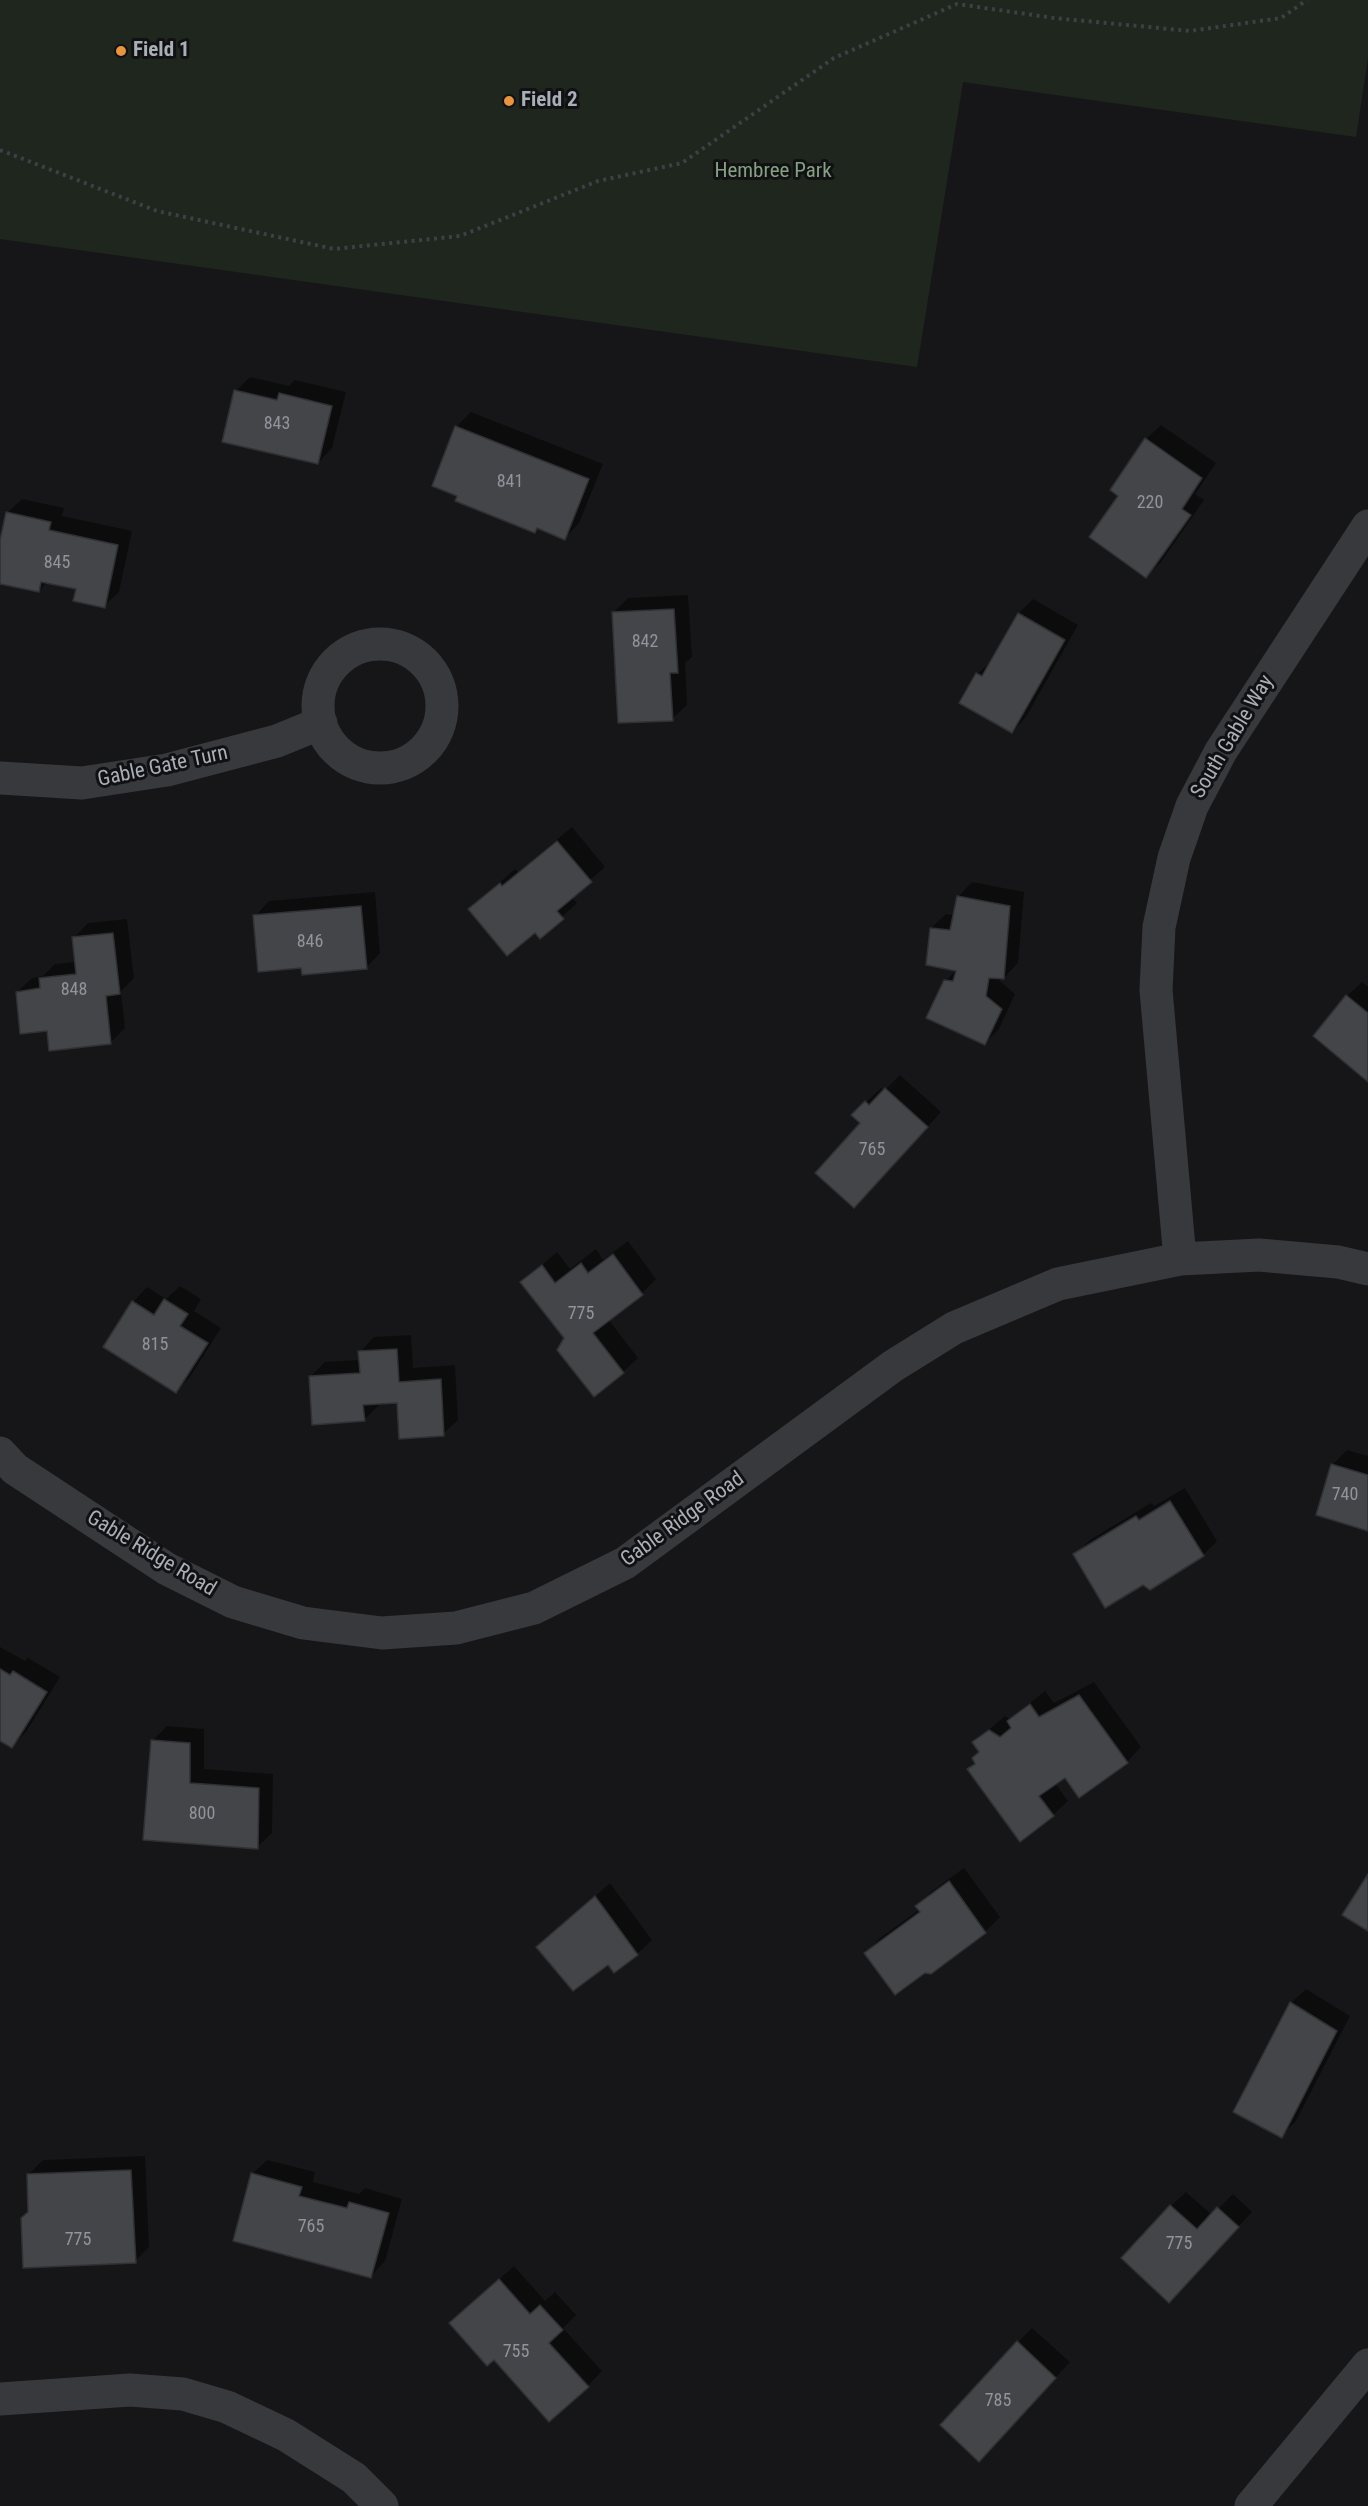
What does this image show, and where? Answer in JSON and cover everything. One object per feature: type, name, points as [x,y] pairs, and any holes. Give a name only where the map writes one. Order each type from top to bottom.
[{"type":"street","name":"South Gable Way","points":[[1180,1258],[1156,990],[1159,927],[1174,858],[1192,806],[1221,751],[1368,526]]},
{"type":"street","name":"Gable Gate Turn","points":[[0,778],[82,783],[167,770],[277,741],[321,723]]},
{"type":"street","name":"Gable Ridge Road","points":[[0,1453],[15,1469],[167,1569],[233,1602],[303,1623],[382,1633],[456,1628],[534,1608],[626,1563],[893,1366],[954,1328],[1058,1284],[1180,1258],[1259,1255],[1338,1262],[1368,1269]]},
{"type":"street","points":[[1251,2506],[1368,2365]]},
{"type":"street","points":[[0,2399],[130,2390],[183,2394],[226,2407],[286,2435],[354,2478],[381,2506]]},
{"type":"path","points":[[0,150],[157,211],[334,249],[460,236],[598,181],[682,163],[834,58],[957,4],[1054,18],[1190,31],[1281,18],[1307,0]]},
{"type":"green space","name":"Hembree Park","points":[[0,0],[1368,0],[1368,58],[1356,137],[963,82],[917,367],[0,239]]},
{"type":"building","points":[[234,390],[277,400],[279,393],[332,406],[318,464],[222,442]]},
{"type":"building","points":[[455,426],[589,479],[565,540],[537,528],[535,533],[455,501],[457,496],[432,486]]},
{"type":"building","points":[[1145,438],[1202,478],[1182,509],[1191,515],[1146,578],[1089,537],[1118,496],[1110,490]]},
{"type":"building","points":[[6,512],[51,522],[49,530],[118,545],[105,608],[73,601],[76,589],[41,582],[39,592],[0,584],[0,540]]},
{"type":"building","points":[[674,609],[678,673],[670,673],[673,721],[618,723],[612,612]]},
{"type":"building","points":[[1018,613],[1065,640],[1012,733],[959,703],[976,673],[982,676]]},
{"type":"building","points":[[557,841],[592,882],[557,911],[564,919],[540,939],[535,933],[507,956],[468,909],[500,883],[502,886]]},
{"type":"building","points":[[957,896],[1010,906],[1004,979],[989,978],[986,996],[1002,1009],[985,1045],[926,1018],[944,980],[953,981],[956,971],[926,965],[930,928],[950,930]]},
{"type":"building","points":[[361,906],[367,969],[302,975],[301,968],[258,972],[253,915]]},
{"type":"building","points":[[113,933],[120,994],[106,996],[111,1044],[49,1051],[47,1031],[20,1034],[16,992],[40,988],[39,978],[76,974],[72,937]]},
{"type":"building","points":[[1346,995],[1368,1013],[1368,1082],[1313,1036]]},
{"type":"building","points":[[885,1088],[928,1127],[854,1208],[815,1173],[860,1123],[851,1115],[865,1101],[869,1105]]},
{"type":"building","points":[[613,1254],[643,1295],[593,1333],[624,1373],[594,1397],[557,1350],[564,1338],[520,1282],[542,1265],[555,1283],[581,1263],[588,1273]]},
{"type":"building","points":[[164,1299],[188,1314],[180,1326],[208,1343],[176,1393],[103,1347],[132,1301],[154,1315]]},
{"type":"building","points":[[397,1349],[399,1382],[441,1379],[444,1436],[399,1439],[397,1403],[363,1405],[365,1421],[312,1425],[309,1376],[360,1373],[358,1351]]},
{"type":"building","points":[[1331,1464],[1368,1475],[1368,1531],[1316,1515]]},
{"type":"building","points":[[1170,1501],[1204,1556],[1150,1590],[1143,1585],[1105,1608],[1073,1554],[1136,1516],[1139,1520]]},
{"type":"building","points":[[0,1669],[10,1675],[13,1671],[47,1692],[12,1748],[0,1741]]},
{"type":"building","points":[[1079,1695],[1128,1763],[1079,1798],[1065,1778],[1039,1796],[1054,1816],[1020,1842],[967,1769],[975,1764],[972,1758],[979,1752],[972,1742],[989,1730],[1000,1737],[1011,1728],[1007,1721],[1030,1704],[1039,1717]]},
{"type":"building","points":[[151,1740],[190,1743],[190,1783],[259,1788],[258,1849],[143,1840]]},
{"type":"building","points":[[1368,1874],[1368,1931],[1342,1915]]},
{"type":"building","points":[[949,1881],[986,1933],[931,1974],[925,1973],[895,1995],[864,1953],[920,1912],[915,1906]]},
{"type":"building","points":[[595,1896],[638,1955],[614,1973],[608,1965],[573,1991],[536,1947]]},
{"type":"building","points":[[1290,2002],[1337,2031],[1282,2138],[1233,2112]]},
{"type":"building","points":[[131,2170],[136,2263],[23,2268],[21,2218],[28,2212],[27,2174]]},
{"type":"building","points":[[251,2173],[302,2187],[299,2196],[347,2208],[349,2202],[389,2213],[371,2278],[233,2241]]},
{"type":"building","points":[[1170,2205],[1197,2229],[1217,2207],[1239,2227],[1169,2303],[1121,2258]]},
{"type":"building","points":[[499,2279],[530,2314],[540,2305],[563,2330],[549,2343],[589,2387],[549,2422],[494,2360],[487,2366],[449,2323]]},
{"type":"building","points":[[1017,2341],[1056,2378],[979,2462],[940,2425]]},
{"type":"place","name":"Field 1","points":[[121,51]]},
{"type":"place","name":"Field 2","points":[[509,101]]}]
